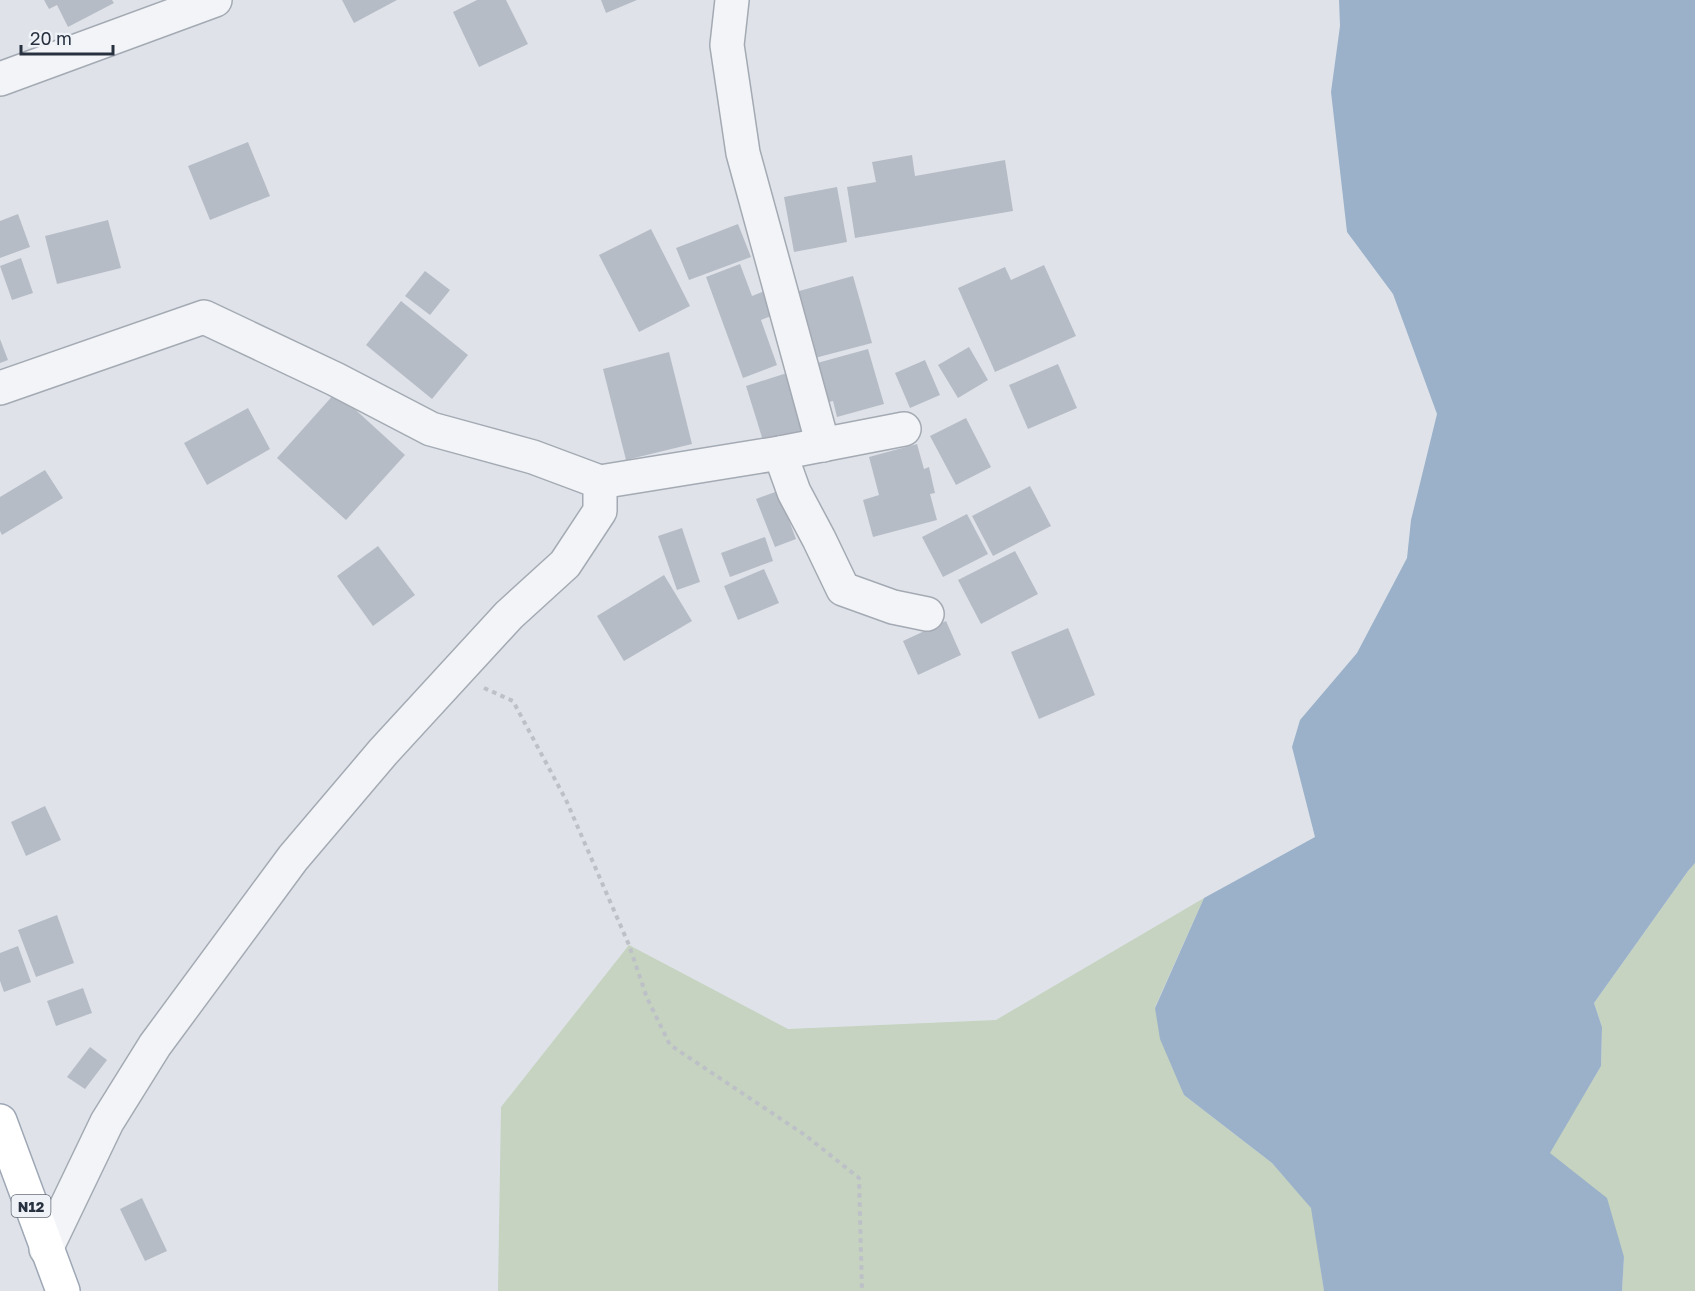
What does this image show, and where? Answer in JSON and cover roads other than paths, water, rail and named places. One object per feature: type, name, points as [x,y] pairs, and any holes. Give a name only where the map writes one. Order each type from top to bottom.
[{"type":"main road","name":"N12","points":[[0,1120],[63,1291]]},
{"type":"street","points":[[0,79],[215,0]]},
{"type":"street","points":[[732,0],[727,45],[743,153],[824,445]]},
{"type":"street","points":[[0,388],[204,317],[335,379],[431,429],[533,457],[600,482],[780,453],[904,429]]},
{"type":"street","points":[[780,453],[794,492],[843,589],[893,607],[927,614]]},
{"type":"street","points":[[46,1249],[107,1122],[155,1045],[293,858],[383,752],[508,615],[565,564],[600,511],[600,482]]},
{"type":"water","points":[[1339,0],[1695,0],[1695,863],[1594,1003],[1602,1027],[1601,1066],[1550,1153],[1607,1198],[1624,1257],[1622,1291],[1324,1291],[1311,1208],[1272,1163],[1184,1095],[1160,1039],[1155,1008],[1204,898],[1315,837],[1292,747],[1300,720],[1357,653],[1407,558],[1411,520],[1437,414],[1393,294],[1347,232],[1331,92],[1340,26]]}]
